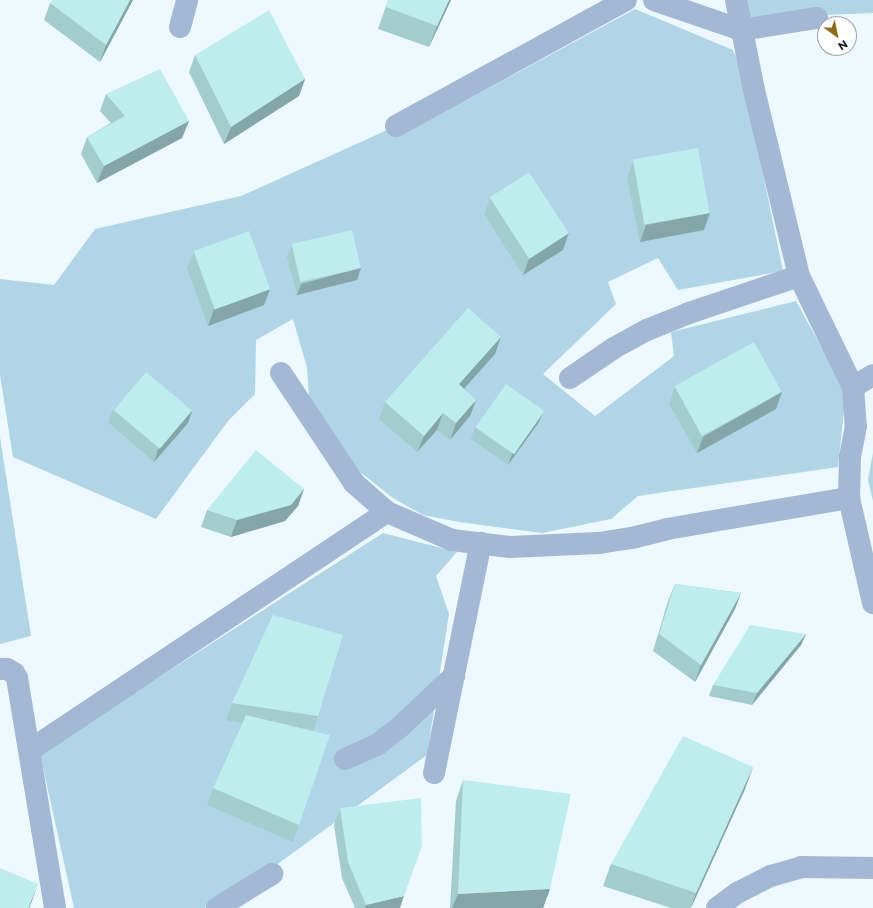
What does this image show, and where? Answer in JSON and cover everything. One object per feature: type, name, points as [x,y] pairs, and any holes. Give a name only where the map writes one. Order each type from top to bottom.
[{"type":"street","points":[[180,28],[187,0]]},
{"type":"street","points":[[396,126],[626,0]]},
{"type":"street","points":[[654,0],[741,30],[817,18]]},
{"type":"street","points":[[736,0],[741,30],[799,276],[853,387],[856,426],[850,457],[849,498],[873,603]]},
{"type":"street","points":[[570,378],[614,348],[647,330],[689,313],[799,276]]},
{"type":"street","points":[[281,373],[354,483],[387,512],[452,540],[510,546],[599,543],[632,538],[668,529],[849,498]]},
{"type":"street","points":[[853,387],[873,375]]},
{"type":"street","points":[[30,750],[387,512]]},
{"type":"street","points":[[434,773],[482,543]]},
{"type":"street","points":[[0,669],[7,669],[14,673],[17,678],[55,908]]},
{"type":"street","points":[[345,759],[377,745],[401,726],[454,676]]},
{"type":"street","points":[[717,908],[737,893],[771,876],[802,867],[873,868]]},
{"type":"street","points":[[216,908],[272,874]]},
{"type":"shaded area","points":[[746,0],[873,0],[873,13],[750,18]]},
{"type":"shaded area","points":[[635,9],[733,50],[741,67],[783,271],[678,290],[658,258],[608,282],[616,304],[543,374],[595,416],[674,356],[671,332],[796,301],[846,392],[838,467],[638,496],[611,519],[542,533],[459,522],[423,515],[393,498],[360,472],[309,397],[307,368],[293,319],[256,340],[255,394],[228,421],[156,519],[13,457],[0,375],[0,279],[54,285],[95,229],[241,196],[396,126],[402,135]]},
{"type":"shaded area","points":[[0,437],[31,636],[0,644]]},
{"type":"shaded area","points":[[873,453],[873,501],[868,480]]},
{"type":"shaded area","points":[[383,533],[457,552],[436,576],[449,614],[427,755],[271,869],[204,908],[74,908],[40,754]]},
{"type":"building","points":[[53,0],[130,0],[106,45],[50,3]]},
{"type":"building","points":[[388,0],[449,0],[437,26],[386,7]]},
{"type":"building","points":[[269,10],[305,79],[231,127],[195,55]]},
{"type":"building","points":[[160,69],[189,121],[104,166],[87,137],[125,116],[106,94]]},
{"type":"building","points":[[698,148],[709,213],[644,224],[633,159]]},
{"type":"building","points":[[529,172],[569,233],[529,259],[490,198]]},
{"type":"building","points":[[352,230],[361,268],[300,282],[292,244]]},
{"type":"building","points":[[249,231],[270,289],[215,309],[194,251]]},
{"type":"building","points":[[468,308],[501,337],[459,384],[476,400],[456,423],[443,413],[424,436],[385,402]]},
{"type":"building","points":[[754,342],[782,392],[702,436],[674,386]]},
{"type":"building","points":[[146,372],[192,411],[160,449],[114,410]]},
{"type":"building","points":[[506,384],[545,411],[514,454],[476,427]]},
{"type":"building","points":[[256,450],[304,489],[291,505],[237,520],[207,510]]},
{"type":"building","points":[[675,584],[741,593],[701,665],[659,634]]},
{"type":"building","points":[[273,615],[343,635],[318,716],[232,703]]},
{"type":"building","points":[[750,625],[806,634],[757,693],[713,685]]},
{"type":"building","points":[[246,715],[330,735],[299,825],[213,788]]},
{"type":"building","points":[[683,736],[753,767],[696,893],[611,864]]},
{"type":"building","points":[[463,780],[571,794],[550,889],[458,894]]},
{"type":"building","points":[[421,798],[422,846],[404,896],[366,905],[348,862],[340,808]]},
{"type":"building","points":[[0,868],[38,884],[28,908],[0,908]]}]
